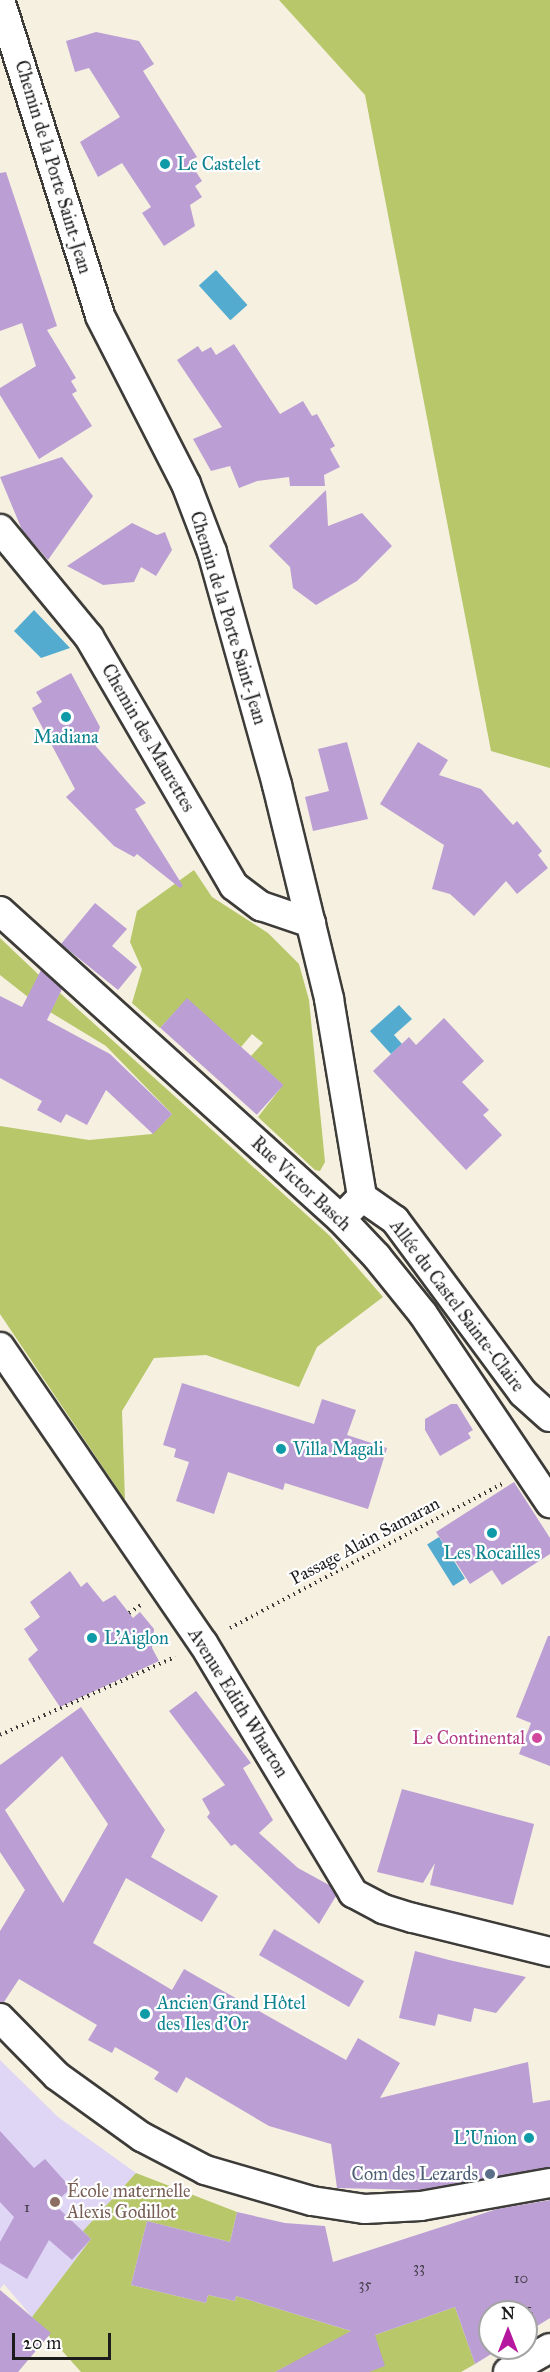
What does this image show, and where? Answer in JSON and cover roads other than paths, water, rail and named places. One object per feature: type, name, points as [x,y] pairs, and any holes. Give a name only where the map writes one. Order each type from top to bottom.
[{"type":"street","name":"Chemin de la Porte Saint-Jean","points":[[0,0],[100,316],[186,484],[212,552],[311,923],[329,999],[362,1197]]},
{"type":"street","name":"Chemin des Maurettes","points":[[0,529],[89,637],[234,886],[261,906],[311,923]]},
{"type":"street","name":"Rue Victor Basch","points":[[0,911],[340,1219],[423,1314],[550,1503]]},
{"type":"street","points":[[340,1219],[362,1197]]},
{"type":"street","name":"Allée du Castel Sainte-Claire","points":[[362,1197],[395,1220],[523,1393],[550,1417]]},
{"type":"street","name":"Avenue Edith Wharton","points":[[0,1347],[209,1653],[268,1746],[315,1835],[353,1893],[383,1909],[413,1918],[550,1952]]},
{"type":"street","points":[[0,2018],[57,2076],[142,2137],[205,2170],[312,2201],[365,2208],[421,2206],[550,2183]]},
{"type":"street","points":[[508,2372],[550,2348]]},
{"type":"water","points":[[216,270],[247,305],[230,320],[199,285]]},
{"type":"water","points":[[34,610],[70,648],[41,658],[14,631]]},
{"type":"water","points":[[399,1005],[412,1019],[394,1035],[402,1044],[391,1054],[370,1031]]},
{"type":"water","points":[[439,1537],[465,1579],[453,1586],[427,1544]]},
{"type":"place","name":"Le Castelet","points":[[165,164]]},
{"type":"place","name":"Madiana","points":[[66,717]]},
{"type":"place","name":"Villa Magali","points":[[281,1449]]},
{"type":"place","name":"Les Rocailles","points":[[492,1533]]},
{"type":"place","name":"L'Aiglon","points":[[92,1638]]},
{"type":"place","name":"Le Continental","points":[[537,1738]]},
{"type":"place","name":"Ancien Grand Hôtel des Iles d'Or","points":[[145,2014]]},
{"type":"place","name":"L'Union","points":[[529,2138]]},
{"type":"place","name":"Com des Lezards","points":[[490,2174]]},
{"type":"place","name":"École maternelle Alexis Godillot","points":[[55,2202]]}]
